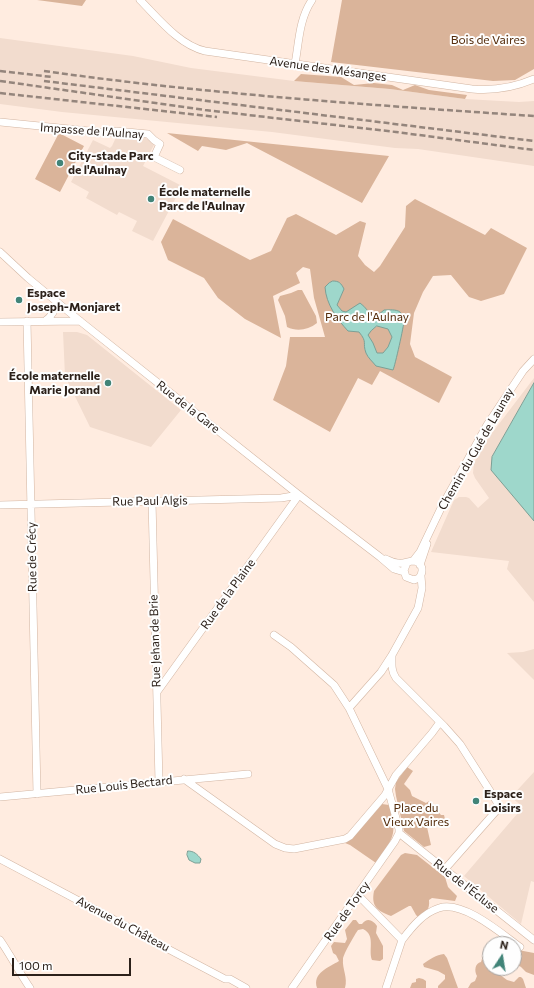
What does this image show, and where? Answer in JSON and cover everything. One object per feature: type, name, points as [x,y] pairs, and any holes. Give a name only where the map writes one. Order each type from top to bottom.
[{"type":"street","name":"Avenue des Mésanges","points":[[140,0],[180,40],[197,49],[486,90],[505,89],[534,79]]},
{"type":"street","points":[[295,64],[303,18],[306,8],[312,0]]},
{"type":"street","name":"Impasse de l'Aulnay","points":[[0,122],[109,133],[116,131],[148,134],[160,144],[154,157],[180,170]]},
{"type":"street","name":"Rue de la Gare","points":[[0,252],[80,321],[299,495],[394,568],[404,572]]},
{"type":"street","points":[[45,321],[55,309],[56,301]]},
{"type":"street","name":"Rue de Crécy","points":[[27,321],[37,794]]},
{"type":"street","points":[[0,322],[80,321]]},
{"type":"street","name":"Chemin du Gué de Launay","points":[[410,562],[420,552],[442,506],[487,425],[523,371],[531,366],[534,359]]},
{"type":"street","name":"Rue Paul Algis","points":[[0,505],[281,498],[299,495]]},
{"type":"street","name":"Rue de la Plaine","points":[[157,692],[299,495]]},
{"type":"street","name":"Rue Jehan de Brie","points":[[152,501],[159,782]]},
{"type":"street","name":"Chemin du Gué de Launay","points":[[420,565],[426,551],[429,535]]},
{"type":"street","name":"Rue de la Gare","points":[[380,557],[394,562],[410,562]]},
{"type":"street","points":[[349,708],[378,675],[392,655],[418,608],[422,588],[422,570],[420,565],[410,562],[404,567],[404,572],[406,577],[414,580]]},
{"type":"street","points":[[414,580],[421,576]]},
{"type":"street","points":[[414,580],[420,600]]},
{"type":"street","points":[[274,635],[291,647],[334,685],[349,708],[388,790],[392,800],[399,833]]},
{"type":"street","points":[[392,655],[392,668],[394,675],[465,750],[495,798],[498,806],[497,810],[445,869]]},
{"type":"street","points":[[378,675],[394,675]]},
{"type":"street","points":[[184,779],[275,844],[285,848],[294,849],[344,839],[360,824],[385,795],[396,775],[440,722]]},
{"type":"street","name":"Rue Louis Bectard","points":[[0,797],[248,774]]},
{"type":"street","name":"Rue de l'Écluse","points":[[399,833],[534,940]]},
{"type":"street","name":"Rue de Torcy","points":[[292,988],[396,841],[399,833]]},
{"type":"street","name":"Avenue du Château","points":[[0,859],[147,936],[149,939],[160,945],[225,979],[246,988]]},
{"type":"street","points":[[358,895],[402,940]]},
{"type":"street","points":[[386,988],[402,940],[413,926],[427,914],[440,907],[450,906],[461,908],[504,936]]},
{"type":"street","points":[[0,940],[15,961],[15,967],[30,988]]},
{"type":"shaded area","points":[[0,38],[133,56],[191,68],[294,81],[390,89],[465,99],[519,102],[534,101],[534,166],[418,149],[395,148],[272,132],[62,112],[0,104]]},
{"type":"shaded area","points":[[118,133],[138,134],[155,143],[143,166],[182,186],[153,241],[132,231],[137,221],[119,212],[117,215],[86,198],[89,192],[71,182],[93,140],[110,148]]},
{"type":"shaded area","name":"École maternelle Marie Jorand","points":[[63,332],[77,332],[87,335],[181,410],[151,447],[90,427],[65,376]]},
{"type":"shaded area","points":[[534,378],[534,602],[507,569],[509,561],[431,552],[454,500],[459,497],[469,498],[478,508],[489,498],[475,478],[473,473],[474,463],[489,437]]},
{"type":"shaded area","points":[[534,649],[534,680],[507,653],[523,652]]},
{"type":"shaded area","points":[[534,772],[534,882],[531,881],[521,924],[464,876],[523,807],[511,797]]},
{"type":"green space","points":[[37,0],[86,0],[82,6]]},
{"type":"green space","name":"Bois de Vaires","points":[[342,0],[534,0],[534,69],[515,80],[493,81],[331,62]]},
{"type":"green space","points":[[301,74],[341,77],[354,85],[374,83],[392,85],[403,90],[415,85],[429,90],[467,95],[465,99],[390,89],[294,81]]},
{"type":"green space","name":"City-stade Parc de l'Aulnay","points":[[59,133],[84,146],[60,192],[35,179]]},
{"type":"green space","points":[[167,133],[389,156],[362,203],[247,143],[226,150],[202,146],[198,151]]},
{"type":"green space","name":"Parc de l'Aulnay","points":[[415,199],[485,235],[491,228],[527,248],[504,294],[481,301],[469,297],[451,275],[433,276],[423,292],[414,313],[410,344],[415,357],[452,377],[439,403],[380,371],[372,385],[358,378],[330,432],[273,400],[286,366],[290,337],[325,337],[314,298],[310,269],[303,267],[296,273],[300,283],[273,296],[281,338],[245,319],[218,298],[204,278],[168,260],[161,242],[173,219],[250,260],[271,251],[287,218],[296,214],[336,235],[360,221],[366,223],[358,256],[365,265],[374,272],[380,266],[405,227],[406,206]]},
{"type":"green space","points":[[302,290],[316,316],[317,323],[306,329],[299,330],[287,327],[285,316],[278,300],[280,296]]},
{"type":"green space","name":"Place du Vieux Vaires","points":[[407,767],[413,771],[404,784],[410,790],[412,796],[426,803],[429,801],[441,815],[444,815],[446,823],[427,827],[431,845],[424,847],[404,831],[396,796],[396,782]]},
{"type":"green space","name":"Place du Vieux Vaires","points":[[382,804],[389,805],[392,816],[393,831],[390,842],[376,863],[345,843],[354,836]]},
{"type":"green space","points":[[405,853],[417,855],[445,877],[448,887],[457,896],[455,901],[432,898],[429,900],[427,910],[418,917],[411,906],[391,916],[379,910],[373,901],[374,891],[401,855]]},
{"type":"green space","points":[[353,920],[356,920],[359,924],[362,924],[370,920],[377,926],[376,933],[383,946],[383,959],[380,961],[372,960],[371,939],[367,932],[363,929],[358,930],[343,959],[346,980],[345,988],[317,988],[316,983],[319,974],[326,968],[339,961],[333,953],[331,946],[334,942],[345,943],[347,939],[345,930]]},
{"type":"green space","points":[[522,951],[534,953],[534,975],[526,972],[522,968]]},
{"type":"green space","points":[[444,954],[447,958],[458,988],[438,988],[438,986],[445,979],[445,975],[438,971],[424,967],[423,964],[428,960]]},
{"type":"green space","points":[[482,959],[482,976],[502,976],[507,980],[514,982],[521,977],[526,988],[468,988],[471,983],[475,981],[477,976],[477,964],[481,962]]},
{"type":"green space","points":[[419,978],[426,981],[426,988],[410,988],[412,983],[416,982],[416,979]]},
{"type":"water","points":[[333,281],[338,282],[344,289],[337,305],[342,311],[346,312],[360,303],[374,316],[378,315],[384,310],[394,310],[401,313],[404,324],[393,370],[376,366],[367,355],[364,341],[359,332],[348,331],[340,321],[327,299],[325,287]],"holes":[[[377,326],[388,329],[392,337],[388,347],[383,353],[377,353],[368,335]]]},
{"type":"water","points":[[534,383],[534,521],[491,470],[492,457]]},
{"type":"water","points":[[188,851],[194,852],[201,859],[200,863],[195,863],[189,860],[187,855]]},
{"type":"railway","points":[[0,71],[52,77]]},
{"type":"railway","points":[[44,71],[227,92],[350,103],[534,116]]},
{"type":"railway","points":[[0,81],[205,110],[396,132],[534,150]]},
{"type":"railway","points":[[44,81],[534,141]]},
{"type":"railway","points":[[0,93],[217,117]]},
{"type":"place","name":"City-stade Parc de l'Aulnay","points":[[60,163]]},
{"type":"place","name":"École maternelle Parc de l'Aulnay","points":[[151,199]]},
{"type":"place","name":"Espace Joseph-Monjaret","points":[[19,300]]},
{"type":"place","name":"École maternelle Marie Jorand","points":[[108,383]]},
{"type":"place","name":"Espace Loisirs","points":[[476,801]]}]
